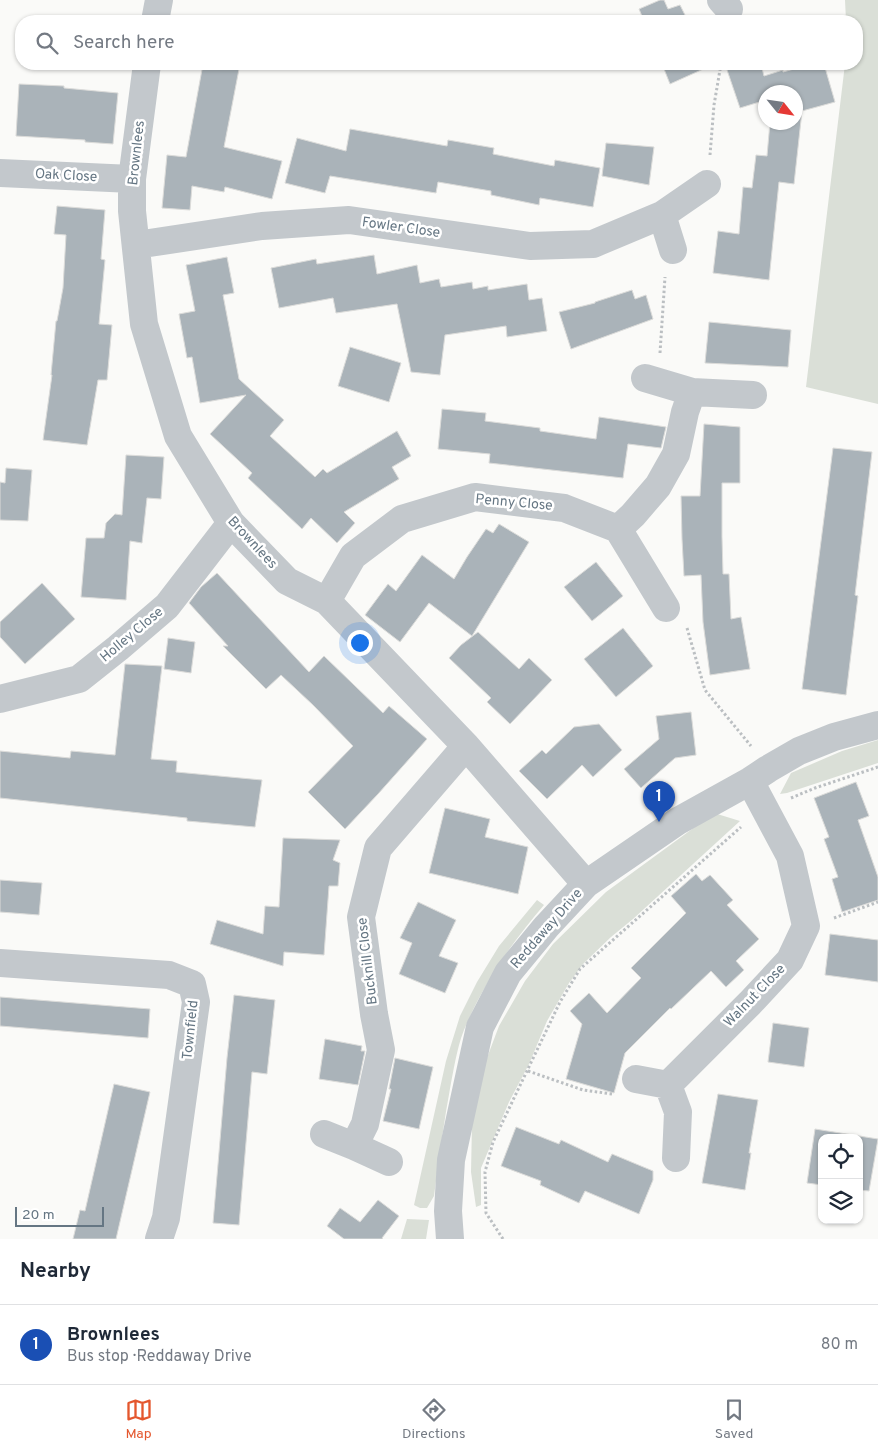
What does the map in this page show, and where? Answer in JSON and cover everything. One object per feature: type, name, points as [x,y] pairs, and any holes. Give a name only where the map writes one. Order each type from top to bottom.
[{"type":"street","points":[[156,15],[159,0]]},
{"type":"street","name":"Brownlees","points":[[147,70],[132,179],[132,211],[144,324],[178,436],[231,523],[287,581],[327,602],[466,746],[586,884]]},
{"type":"street","name":"Oak Close","points":[[0,172],[132,179]]},
{"type":"street","name":"Fowler Close","points":[[136,245],[262,226],[349,220],[530,246],[592,244],[662,215],[707,184]]},
{"type":"street","points":[[662,215],[673,250]]},
{"type":"street","points":[[652,380],[692,392],[754,395]]},
{"type":"street","points":[[666,608],[618,529],[658,486],[676,454],[685,412],[692,392]]},
{"type":"street","name":"Penny Close","points":[[327,602],[353,556],[402,519],[475,497],[564,508],[618,529]]},
{"type":"street","name":"Holley Close","points":[[0,699],[79,679],[167,606],[231,523]]},
{"type":"street","name":"Reddaway Drive","points":[[450,1239],[448,1212],[451,1160],[480,1027],[508,973],[546,926],[586,884],[678,821],[800,751],[834,737],[878,725]]},
{"type":"street","name":"Bucknill Close","points":[[354,1146],[365,1124],[381,1050],[374,1014],[361,917],[378,848],[466,746]]},
{"type":"street","points":[[759,775],[764,809],[790,856],[806,926]]},
{"type":"street","name":"Walnut Close","points":[[668,1085],[790,960],[806,926]]},
{"type":"street","name":"Townfield","points":[[0,963],[169,975],[192,984],[196,1002],[166,1218],[159,1239]]},
{"type":"street","points":[[636,1079],[668,1085],[678,1112],[676,1158]]},
{"type":"street","points":[[324,1134],[389,1162]]},
{"type":"path","points":[[707,184],[714,105],[720,70]]},
{"type":"path","points":[[652,380],[666,275],[680,269],[673,250]]},
{"type":"path","points":[[666,608],[685,621],[705,690],[759,775]]},
{"type":"path","points":[[503,1239],[486,1213],[485,1172],[493,1142],[560,1002],[580,969],[764,809],[815,788],[878,767]]},
{"type":"path","points":[[806,926],[878,902]]},
{"type":"path","points":[[528,1071],[582,1090],[619,1095],[636,1079]]},
{"type":"shaded area","points":[[845,0],[878,0],[878,404],[806,387],[844,70],[863,70],[863,15],[846,15]]},
{"type":"shaded area","points":[[878,740],[878,763],[780,794],[791,773],[842,751]]},
{"type":"shaded area","points":[[714,813],[740,821],[611,937],[583,964],[569,983],[547,1021],[481,1168],[481,1205],[476,1207],[471,1172],[472,1124],[479,1079],[499,1026],[525,981],[553,944],[606,892]]},
{"type":"shaded area","points":[[537,900],[544,905],[501,961],[474,1007],[464,1030],[448,1097],[434,1196],[427,1208],[420,1208],[414,1205],[446,1061],[460,1016],[477,982],[499,946]]},
{"type":"shaded area","points":[[407,1219],[429,1220],[426,1239],[401,1239]]},
{"type":"building","points":[[664,0],[668,9],[680,5],[685,15],[642,15],[639,9]]},
{"type":"building","points":[[202,70],[239,70],[224,147],[282,161],[272,199],[225,187],[224,192],[192,186],[190,210],[162,208],[167,155],[186,157]]},
{"type":"building","points":[[664,70],[701,70],[670,84]]},
{"type":"building","points":[[727,70],[762,70],[764,76],[783,70],[783,72],[790,70],[826,70],[835,102],[803,111],[803,85],[758,85],[758,102],[740,108]]},
{"type":"building","points":[[19,84],[64,86],[64,88],[118,93],[113,144],[85,142],[85,140],[16,136]]},
{"type":"building","points":[[350,129],[447,146],[448,140],[494,148],[493,154],[554,166],[555,160],[600,168],[593,207],[540,198],[539,205],[491,195],[491,191],[438,182],[436,193],[330,176],[325,193],[285,183],[297,138],[346,151]]},
{"type":"building","points":[[769,130],[800,130],[794,184],[779,182],[769,280],[713,273],[718,231],[739,234],[743,187],[752,188],[756,155],[767,156]]},
{"type":"building","points":[[606,143],[654,147],[649,185],[602,176]]},
{"type":"building","points":[[57,206],[105,210],[101,259],[105,260],[99,324],[112,325],[107,380],[98,380],[87,445],[43,440],[52,375],[56,321],[63,288],[66,235],[54,234]]},
{"type":"building","points":[[374,255],[377,274],[417,265],[420,283],[439,279],[441,287],[472,282],[473,289],[488,286],[488,290],[527,284],[529,300],[542,298],[547,331],[507,337],[506,326],[445,335],[440,375],[411,372],[397,304],[336,313],[333,298],[279,308],[271,268],[316,259],[317,264]]},
{"type":"building","points":[[227,257],[234,293],[223,295],[239,379],[284,420],[270,436],[315,477],[323,469],[327,473],[397,431],[411,456],[392,467],[399,479],[344,512],[355,523],[337,543],[311,518],[302,529],[248,478],[252,473],[210,434],[246,395],[200,403],[192,357],[187,358],[179,314],[195,311],[186,265]]},
{"type":"building","points":[[632,290],[635,299],[646,295],[653,319],[571,349],[559,312],[595,303]]},
{"type":"building","points":[[709,322],[791,330],[788,367],[705,363]]},
{"type":"building","points":[[350,347],[401,363],[389,402],[338,386]]},
{"type":"building","points":[[442,409],[486,413],[485,421],[540,428],[540,431],[596,439],[599,417],[666,427],[661,448],[628,444],[623,478],[489,463],[490,454],[438,449]]},
{"type":"building","points":[[704,424],[740,427],[740,483],[722,483],[723,574],[729,574],[731,619],[741,617],[750,669],[710,675],[703,622],[701,575],[684,576],[682,539],[681,496],[700,496]]},
{"type":"building","points":[[833,448],[872,452],[855,595],[858,596],[846,695],[802,689]]},
{"type":"building","points":[[126,455],[164,457],[161,499],[147,498],[142,543],[130,541],[126,600],[81,597],[86,538],[104,538],[106,523],[115,514],[122,515]]},
{"type":"building","points":[[6,468],[32,470],[28,521],[0,520],[0,482],[5,483]]},
{"type":"building","points":[[499,524],[529,542],[472,636],[429,603],[400,642],[365,615],[388,584],[396,591],[422,555],[454,579],[486,529],[493,533]]},
{"type":"building","points":[[596,562],[623,596],[592,621],[564,587]]},
{"type":"building","points":[[217,573],[309,672],[324,656],[383,713],[389,706],[427,739],[345,829],[308,792],[353,746],[281,675],[266,689],[223,646],[228,646],[189,603],[201,587]]},
{"type":"building","points":[[42,583],[75,619],[25,664],[0,637],[0,622]]},
{"type":"building","points":[[623,628],[653,666],[616,697],[584,659]]},
{"type":"building","points":[[478,632],[519,669],[529,658],[552,680],[510,724],[487,702],[491,698],[449,658],[461,645]]},
{"type":"building","points":[[168,638],[195,642],[191,673],[164,669]]},
{"type":"building","points":[[125,664],[162,666],[151,759],[177,761],[176,772],[262,780],[255,827],[187,821],[187,818],[0,798],[0,751],[70,758],[71,751],[115,755]]},
{"type":"building","points":[[691,712],[696,755],[675,758],[641,788],[624,769],[659,739],[656,716]]},
{"type":"building","points":[[599,724],[622,750],[593,777],[582,765],[547,799],[519,771],[542,750],[546,754],[574,727]]},
{"type":"building","points":[[856,782],[869,816],[858,820],[878,877],[878,900],[842,912],[832,879],[838,877],[824,839],[829,837],[814,798]]},
{"type":"building","points":[[445,808],[490,819],[485,837],[528,847],[518,894],[429,873]]},
{"type":"building","points":[[283,838],[340,840],[333,860],[340,863],[338,886],[329,886],[324,955],[284,952],[283,966],[210,944],[217,920],[263,934],[265,906],[279,907]]},
{"type":"building","points":[[696,874],[702,881],[710,875],[733,900],[727,905],[759,939],[736,961],[744,970],[726,987],[711,971],[670,1008],[625,1053],[614,1093],[566,1079],[582,1024],[570,1011],[589,993],[607,1013],[641,978],[631,968],[686,913],[671,896]]},
{"type":"building","points":[[0,880],[42,883],[39,915],[0,912]]},
{"type":"building","points":[[418,902],[456,920],[439,956],[458,963],[445,993],[399,974],[412,943],[400,938]]},
{"type":"building","points":[[830,934],[878,940],[878,982],[825,975]]},
{"type":"building","points":[[234,995],[275,1000],[267,1074],[252,1072],[239,1225],[213,1223]]},
{"type":"building","points":[[0,997],[150,1009],[148,1038],[0,1026]]},
{"type":"building","points":[[773,1023],[809,1028],[804,1067],[768,1062]]},
{"type":"building","points":[[325,1039],[362,1046],[361,1051],[365,1051],[358,1085],[319,1079]]},
{"type":"building","points":[[395,1058],[433,1067],[419,1129],[383,1121],[391,1089],[389,1089]]},
{"type":"building","points":[[114,1084],[150,1092],[116,1239],[73,1239],[80,1210],[85,1211]]},
{"type":"building","points":[[718,1094],[758,1100],[745,1190],[702,1183]]},
{"type":"building","points":[[516,1127],[559,1144],[561,1140],[608,1162],[612,1154],[653,1171],[653,1180],[639,1214],[585,1191],[579,1203],[540,1185],[541,1181],[501,1166]]},
{"type":"building","points":[[815,1129],[846,1134],[818,1134],[818,1184],[807,1183]]},
{"type":"building","points":[[863,1137],[878,1139],[869,1191],[863,1190]]},
{"type":"building","points":[[378,1200],[399,1216],[383,1239],[344,1239],[327,1226],[340,1208],[360,1222]]},
{"type":"place","name":"Brownlees","points":[[659,822]]}]
